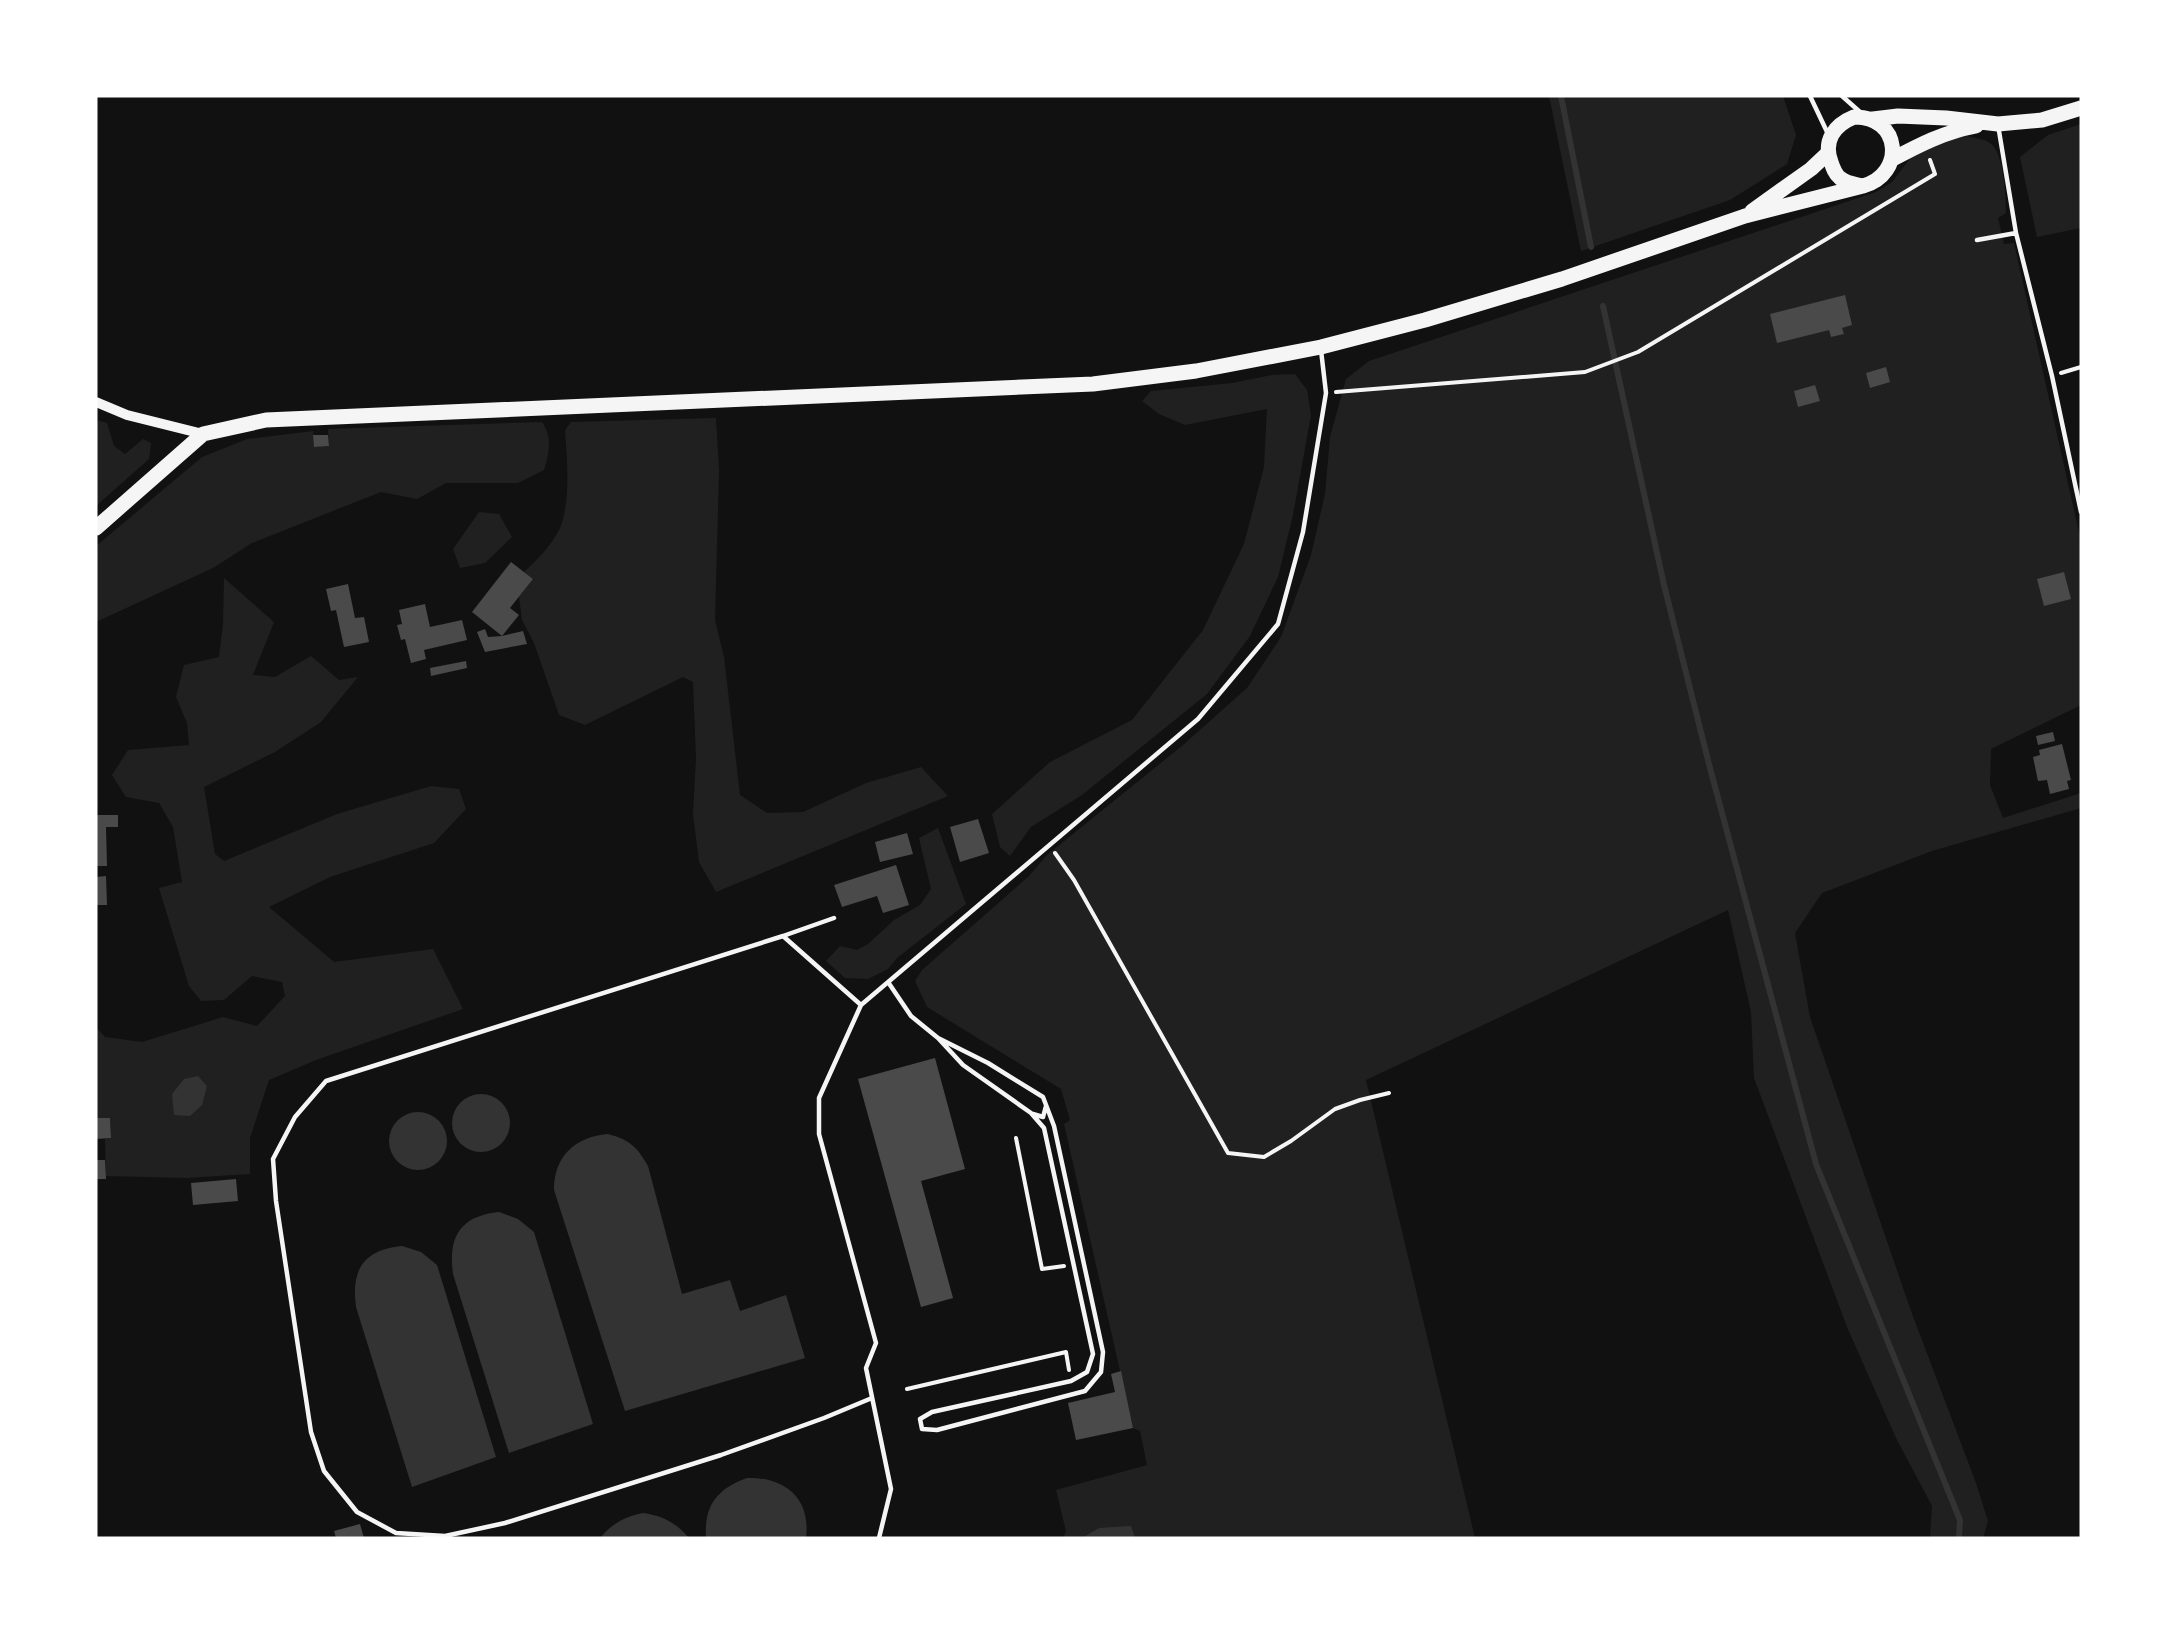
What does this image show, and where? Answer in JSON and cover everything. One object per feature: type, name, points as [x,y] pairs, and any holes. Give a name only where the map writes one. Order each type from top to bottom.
[{"type":"main road","points":[[1891,160],[1923,142],[1951,131],[1991,124],[2042,120],[2081,108]]},
{"type":"main road","points":[[1745,216],[1811,169],[1829,145],[1836,128],[1844,121],[1854,117],[1946,118],[1991,124]]},
{"type":"main road","points":[[96,528],[202,434],[266,420],[1093,384],[1196,371],[1321,347],[1425,320],[1562,279],[1745,216],[1863,186],[1882,178],[1888,170],[1893,151],[1892,141],[1882,124],[1869,118]]},
{"type":"main road","points":[[1829,145],[1835,173],[1841,179],[1863,186]]},
{"type":"street","points":[[96,402],[127,415],[202,434]]},
{"type":"lane","points":[[1810,96],[1829,145]]},
{"type":"lane","points":[[1842,96],[1869,118]]},
{"type":"lane","points":[[1991,124],[2052,376],[2081,512]]},
{"type":"lane","points":[[1977,240],[2016,234]]},
{"type":"lane","points":[[879,1538],[891,1489],[866,1368],[876,1343],[819,1134],[819,1098],[861,1005],[1198,720],[1278,624],[1303,532],[1326,393],[1321,347]]},
{"type":"lane","points":[[834,918],[326,1081],[295,1117],[273,1159],[276,1201],[311,1432],[324,1471],[357,1512],[396,1533],[445,1536],[505,1523],[720,1455],[824,1418],[872,1398]]},
{"type":"lane","points":[[783,936],[861,1005]]},
{"type":"lane","points":[[888,982],[911,1016],[938,1038],[963,1065],[1031,1113],[1044,1128],[1093,1354],[1087,1372],[1071,1381],[932,1412],[920,1419],[922,1429],[937,1430],[1085,1391],[1101,1371],[1103,1352],[1054,1126],[1043,1097],[988,1063],[938,1038]]},
{"type":"lane","points":[[1031,1113],[1043,1117],[1046,1106]]},
{"type":"path","points":[[1326,393],[1585,372],[1638,352],[1935,174],[1923,142]]},
{"type":"path","points":[[2052,376],[2081,367]]},
{"type":"path","points":[[1050,845],[1074,880],[1228,1153],[1264,1157],[1291,1141],[1335,1109],[1389,1093]]},
{"type":"path","points":[[1016,1138],[1042,1269],[1066,1265],[1068,1276]]},
{"type":"path","points":[[907,1389],[1066,1352],[1071,1381]]},
{"type":"path","points":[[1069,1368],[1078,1366]]},
{"type":"shaded area","points":[[1549,96],[1783,96],[1796,135],[1787,164],[1730,200],[1581,251]]},
{"type":"shaded area","points":[[2081,124],[2081,228],[2037,237],[2020,157],[2048,135]]},
{"type":"shaded area","points":[[1967,136],[1990,143],[1995,148],[2001,165],[2005,186],[2006,213],[1998,218],[2004,244],[2014,243],[2081,541],[2081,705],[1991,749],[1990,785],[2003,818],[2081,793],[2081,808],[1932,851],[1822,893],[1795,933],[1810,1017],[1911,1311],[1976,1483],[1988,1521],[1983,1538],[1930,1538],[1932,1506],[1896,1438],[1847,1327],[1754,1078],[1751,1012],[1728,910],[1366,1080],[1475,1538],[1063,1538],[1066,1531],[1056,1490],[1147,1465],[1140,1431],[1133,1428],[1064,1124],[1070,1120],[1061,1089],[927,1007],[915,981],[922,970],[1029,876],[1047,855],[1183,745],[1247,688],[1281,637],[1311,555],[1325,494],[1330,437],[1346,379],[1369,361],[1876,192],[1892,182],[1918,148],[1936,141]]},
{"type":"shaded area","points":[[1295,374],[1307,390],[1311,415],[1293,515],[1278,577],[1250,636],[1207,694],[1082,795],[1031,827],[1010,856],[1000,847],[992,814],[1050,762],[1132,720],[1203,630],[1244,544],[1264,467],[1267,409],[1185,425],[1159,414],[1142,401],[1151,391]]},
{"type":"shaded area","points":[[716,418],[719,471],[715,620],[724,657],[740,795],[767,813],[803,812],[866,783],[921,767],[948,796],[716,892],[699,862],[693,815],[696,758],[693,682],[683,677],[585,725],[559,715],[534,643],[522,620],[519,597],[533,579],[524,572],[553,540],[560,528],[566,505],[565,430],[571,422]]},
{"type":"shaded area","points":[[96,420],[107,423],[114,446],[125,454],[143,439],[151,443],[149,459],[96,506]]},
{"type":"shaded area","points":[[542,422],[549,440],[544,470],[518,483],[446,483],[417,499],[381,492],[252,543],[213,568],[96,622],[96,546],[202,457],[247,439],[313,431],[314,447],[329,446],[328,429]]},
{"type":"shaded area","points":[[479,512],[499,514],[512,537],[485,563],[460,568],[453,549]]},
{"type":"shaded area","points":[[224,578],[274,622],[253,675],[275,677],[311,656],[339,680],[358,677],[321,722],[275,752],[204,787],[215,854],[224,861],[337,814],[431,786],[459,789],[466,809],[434,843],[330,877],[269,907],[334,962],[433,949],[463,1009],[316,1060],[269,1080],[250,1138],[250,1174],[187,1178],[106,1176],[105,1139],[111,1138],[110,1118],[96,1118],[96,1027],[105,1037],[142,1042],[223,1017],[257,1026],[285,996],[282,982],[252,976],[224,1000],[201,1001],[189,986],[159,888],[182,882],[173,827],[159,803],[126,797],[112,775],[128,750],[189,745],[187,723],[176,697],[184,665],[219,657],[223,624]]},
{"type":"shaded area","points":[[938,828],[966,904],[897,958],[888,969],[868,979],[845,978],[826,961],[840,946],[857,950],[868,944],[894,920],[920,905],[931,889],[919,838]]},
{"type":"shaded area","points":[[198,1076],[207,1086],[202,1105],[190,1116],[174,1115],[172,1094],[184,1079]]},
{"type":"shaded area","points":[[481,1094],[492,1096],[505,1107],[510,1123],[508,1134],[497,1147],[481,1152],[470,1150],[457,1139],[452,1123],[454,1112],[465,1099]]},
{"type":"shaded area","points":[[418,1112],[429,1114],[439,1120],[445,1130],[447,1141],[445,1152],[439,1162],[429,1168],[418,1170],[407,1168],[397,1162],[391,1152],[389,1141],[391,1130],[397,1120],[407,1114]]},
{"type":"shaded area","points":[[608,1134],[632,1145],[648,1166],[682,1294],[730,1280],[740,1311],[786,1295],[805,1358],[625,1411],[554,1190],[558,1167],[569,1150],[586,1139]]},
{"type":"shaded area","points":[[499,1212],[518,1219],[534,1232],[593,1424],[509,1453],[453,1274],[452,1261],[455,1239],[466,1224],[486,1214]]},
{"type":"shaded area","points":[[402,1246],[421,1252],[437,1265],[496,1457],[412,1487],[356,1307],[355,1294],[358,1272],[362,1264],[378,1252]]},
{"type":"shaded area","points":[[747,1478],[773,1481],[793,1493],[800,1501],[804,1512],[806,1538],[706,1538],[707,1516],[714,1500],[728,1487]]},
{"type":"shaded area","points":[[643,1513],[668,1521],[689,1538],[600,1538],[619,1521]]},
{"type":"shaded area","points":[[1131,1526],[1135,1538],[1082,1538],[1099,1528]]},
{"type":"building","points":[[1845,295],[1852,325],[1842,328],[1844,334],[1831,337],[1829,330],[1777,343],[1770,314]]},
{"type":"building","points":[[1886,367],[1890,382],[1870,388],[1866,373]]},
{"type":"building","points":[[1815,385],[1820,401],[1798,407],[1794,391]]},
{"type":"building","points":[[313,435],[328,435],[329,446],[314,447]]},
{"type":"building","points":[[511,562],[533,579],[510,608],[519,615],[502,636],[472,612]]},
{"type":"building","points":[[2064,572],[2071,599],[2044,606],[2037,579]]},
{"type":"building","points":[[348,584],[355,618],[364,617],[369,642],[344,647],[336,610],[331,611],[326,589]]},
{"type":"building","points":[[425,604],[430,627],[462,620],[467,640],[424,650],[426,659],[411,663],[405,639],[401,640],[397,625],[402,624],[399,610]]},
{"type":"building","points":[[485,629],[488,637],[523,631],[527,644],[485,652],[477,632]]},
{"type":"building","points":[[466,661],[467,668],[431,676],[430,668]]},
{"type":"building","points":[[2053,732],[2055,741],[2038,745],[2036,736]]},
{"type":"building","points":[[2062,744],[2071,780],[2067,781],[2069,789],[2050,794],[2047,780],[2038,781],[2033,757],[2040,755],[2039,750]]},
{"type":"building","points":[[96,815],[118,815],[118,827],[106,827],[107,866],[96,866]]},
{"type":"building","points":[[978,819],[989,853],[960,862],[950,827]]},
{"type":"building","points":[[907,833],[913,854],[880,862],[875,842]]},
{"type":"building","points":[[896,865],[909,905],[883,913],[877,896],[842,907],[834,885]]},
{"type":"building","points":[[106,876],[107,905],[96,905],[96,877]]},
{"type":"building","points":[[935,1058],[965,1169],[921,1181],[953,1298],[921,1307],[858,1079]]},
{"type":"building","points":[[96,1118],[110,1118],[111,1138],[96,1139]]},
{"type":"building","points":[[96,1160],[105,1160],[106,1179],[96,1179]]},
{"type":"building","points":[[236,1179],[238,1201],[193,1205],[191,1183]]},
{"type":"building","points":[[1121,1371],[1133,1428],[1076,1440],[1068,1403],[1115,1392],[1111,1374]]},
{"type":"building","points":[[360,1524],[364,1538],[336,1538],[334,1531]]},
{"type":"waterway","points":[[1561,96],[1591,247]]},
{"type":"waterway","points":[[1603,306],[1664,585],[1710,768],[1816,1164],[1960,1520],[1959,1538]]}]
